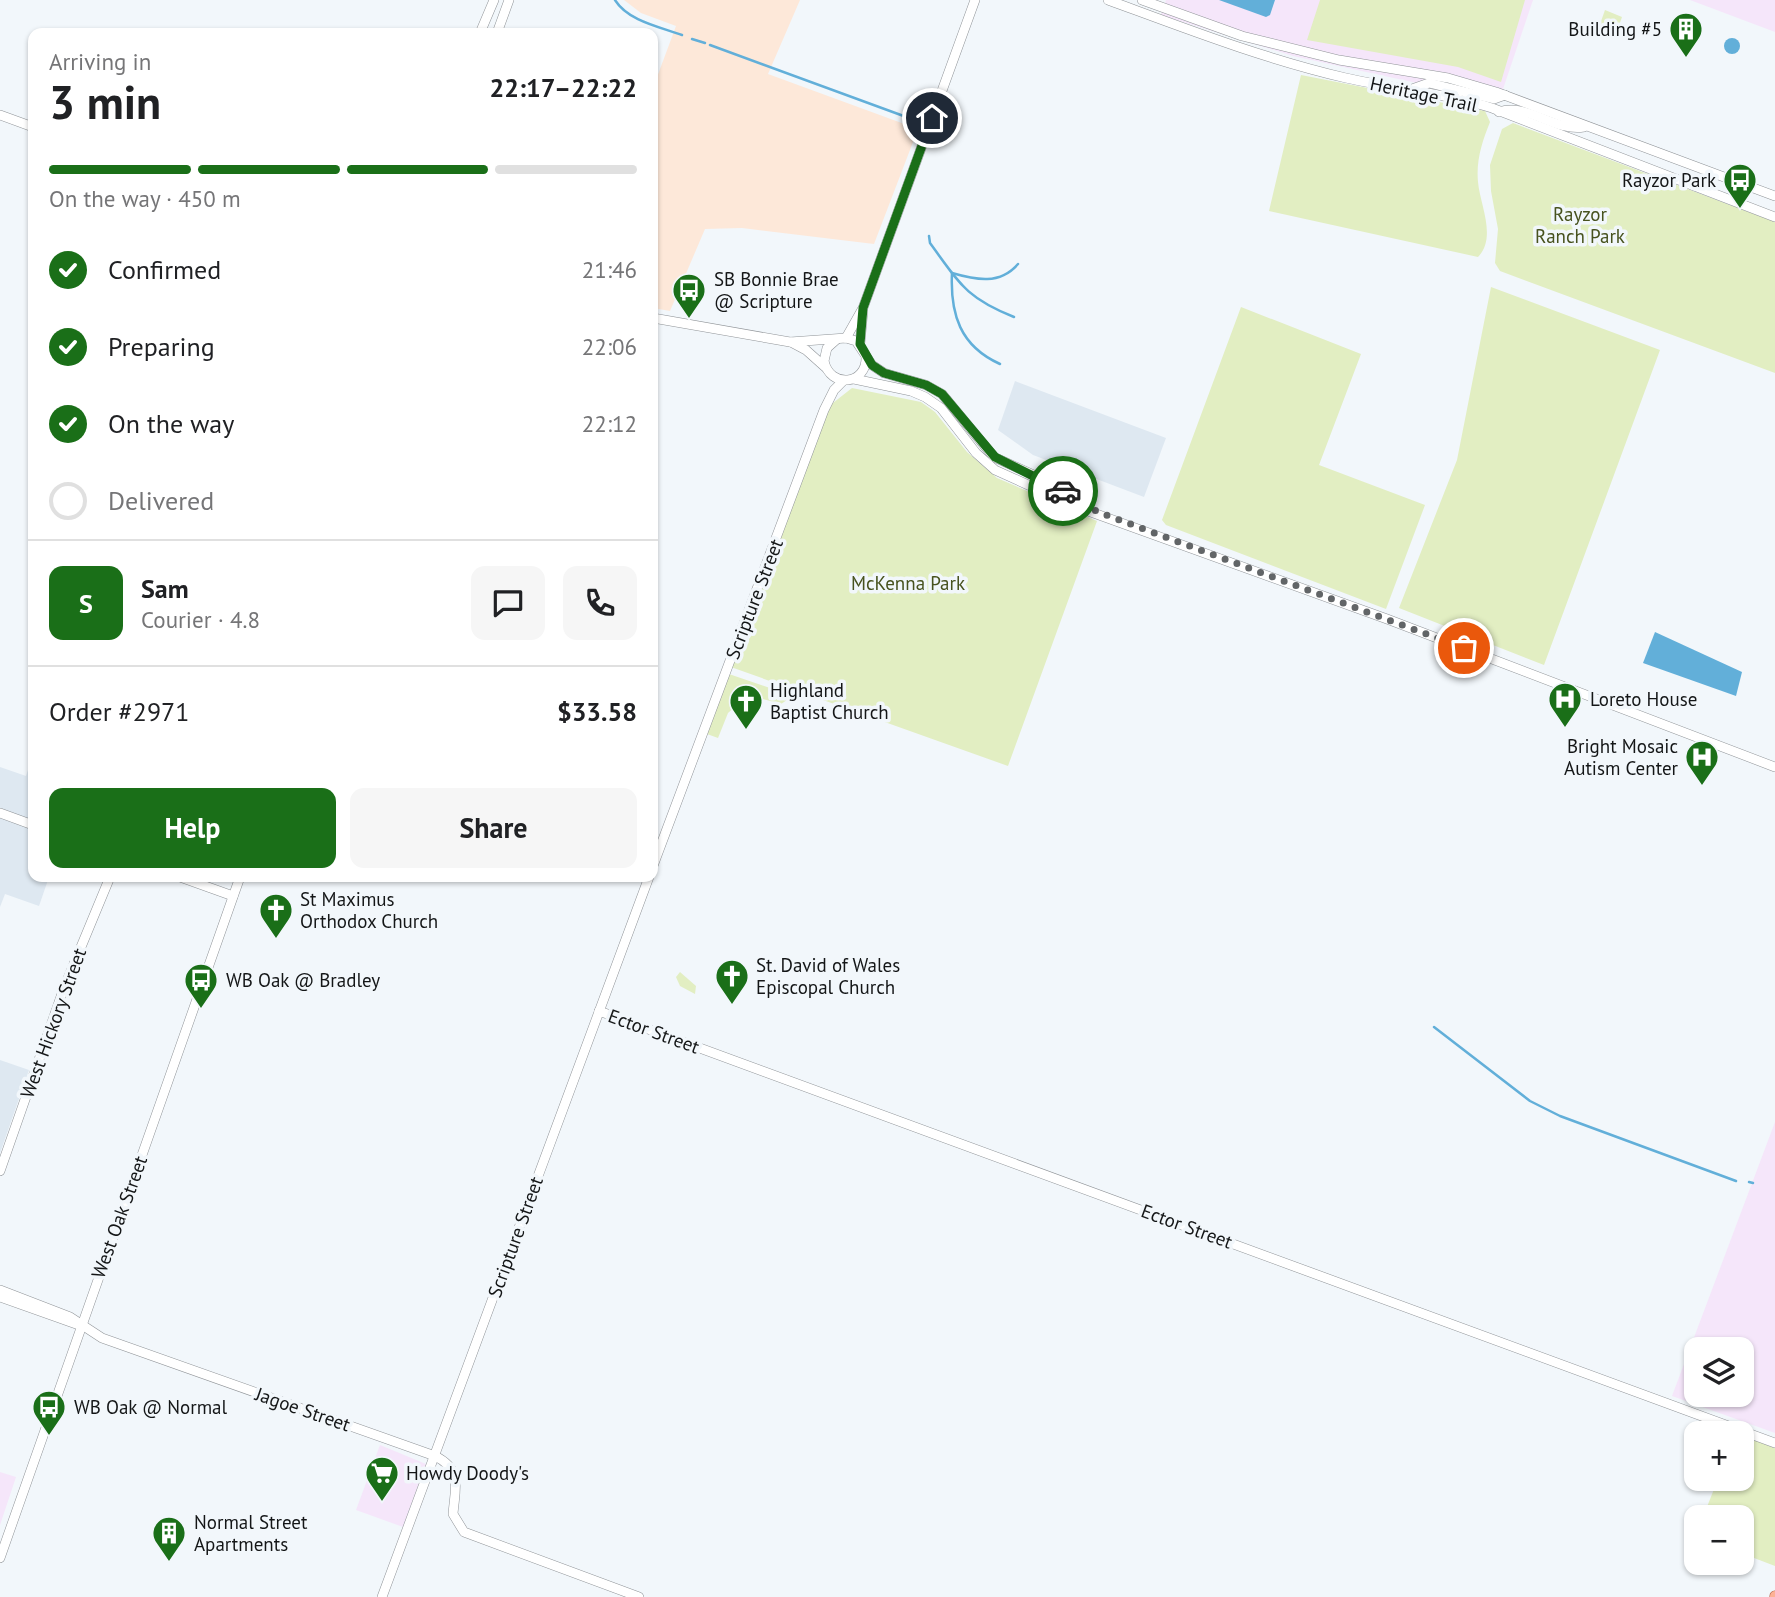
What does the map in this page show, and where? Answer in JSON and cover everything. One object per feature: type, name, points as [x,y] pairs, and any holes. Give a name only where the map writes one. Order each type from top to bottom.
[{"type":"street","points":[[482,28],[494,0]]},
{"type":"street","points":[[499,28],[509,0]]},
{"type":"street","points":[[827,370],[825,354],[841,339],[863,308],[975,0]]},
{"type":"street","name":"Heritage Trail","points":[[1108,0],[1138,3],[1242,36],[1339,60],[1448,78],[1505,95],[1775,196]]},
{"type":"street","name":"Heritage Trail","points":[[1138,3],[1279,60],[1348,78],[1461,98],[1775,217]]},
{"type":"street","points":[[1411,89],[1429,83],[1494,99],[1505,95]]},
{"type":"street","points":[[1499,112],[1511,108],[1569,129],[1585,127]]},
{"type":"street","points":[[0,115],[28,125]]},
{"type":"street","points":[[1680,181],[1686,164]]},
{"type":"street","points":[[855,379],[866,364],[863,348],[863,308]]},
{"type":"street","points":[[658,319],[790,342],[841,339],[863,348],[872,365],[884,373],[926,385],[942,394],[995,457],[1049,482],[1098,512]]},
{"type":"street","points":[[790,342],[806,350],[843,381],[855,379],[911,391],[925,397],[941,408],[976,453],[995,470],[1077,507],[1098,512],[1775,767]]},
{"type":"street","name":"Scripture Street","points":[[824,410],[827,370]]},
{"type":"street","name":"Scripture Street","points":[[658,853],[824,410],[834,390],[843,381]]},
{"type":"street","points":[[0,813],[28,823]]},
{"type":"street","name":"West Hickory Street","points":[[0,1171],[64,988],[108,882]]},
{"type":"street","points":[[194,882],[233,896]]},
{"type":"street","name":"West Oak Street","points":[[0,1558],[238,882]]},
{"type":"street","name":"Scripture Street","points":[[382,1597],[647,882]]},
{"type":"street","name":"Ector Street","points":[[598,1011],[1775,1443]]},
{"type":"street","points":[[0,1290],[70,1317],[81,1325]]},
{"type":"street","points":[[0,1297],[68,1323],[81,1325]]},
{"type":"street","name":"Jagoe Street","points":[[81,1325],[102,1338],[435,1455]]},
{"type":"street","points":[[435,1455],[454,1471],[457,1487],[453,1514],[459,1527],[472,1535],[639,1597]]},
{"type":"shaded area","points":[[624,0],[800,0],[768,74],[918,129],[874,244],[742,228],[705,229],[670,311],[658,309],[658,75],[676,26],[641,13]]},
{"type":"shaded area","points":[[1166,0],[1533,0],[1499,101],[1293,56],[1161,15]]},
{"type":"shaded area","points":[[1690,0],[1775,0],[1775,32]]},
{"type":"shaded area","points":[[1015,381],[1166,438],[1144,497],[1033,455],[998,430]]},
{"type":"shaded area","points":[[0,767],[26,776],[28,770],[28,882],[47,882],[39,906],[5,894],[0,907]]},
{"type":"shaded area","points":[[0,1060],[29,1070],[0,1153]]},
{"type":"shaded area","points":[[1775,1122],[1775,1433],[1754,1425],[1754,1421],[1742,1421],[1703,1407],[1754,1407],[1754,1337],[1694,1337]]},
{"type":"shaded area","points":[[1684,1364],[1684,1400],[1672,1396]]},
{"type":"shaded area","points":[[380,1445],[426,1464],[403,1527],[356,1510]]},
{"type":"shaded area","points":[[0,1472],[16,1477],[0,1525]]},
{"type":"green space","points":[[1320,0],[1525,0],[1501,82],[1458,67],[1307,40]]},
{"type":"green space","points":[[1605,10],[1622,17],[1616,34],[1599,27]]},
{"type":"green space","points":[[1301,75],[1485,111],[1490,122],[1480,151],[1478,174],[1487,231],[1484,249],[1478,257],[1269,211]]},
{"type":"green space","name":"Rayzor Ranch Park","points":[[1513,123],[1775,222],[1775,373],[1500,271],[1495,263],[1498,229],[1491,191],[1490,165],[1502,129]]},
{"type":"green space","points":[[1491,287],[1660,350],[1544,665],[1399,608],[1457,460]]},
{"type":"green space","points":[[1241,307],[1361,354],[1319,465],[1425,505],[1386,609],[1166,525],[1162,520]]},
{"type":"green space","name":"McKenna Park","points":[[852,388],[921,402],[935,412],[967,452],[997,478],[1097,521],[1008,766],[728,666],[824,410]]},
{"type":"green space","points":[[726,673],[793,696],[781,704],[759,698],[749,699],[746,694],[735,700],[737,705],[728,713],[718,738],[707,734],[703,746]]},
{"type":"green space","points":[[680,972],[696,986],[695,994],[680,986],[676,977]]},
{"type":"green space","points":[[1754,1440],[1775,1448],[1775,1566],[1754,1558],[1754,1505],[1708,1505],[1713,1491],[1754,1491]]},
{"type":"water","points":[[1219,0],[1275,0],[1270,15],[1266,17]]},
{"type":"water","points":[[1729,38],[1735,38],[1740,46],[1738,52],[1729,54],[1724,49],[1724,43]]},
{"type":"water","points":[[1655,632],[1742,672],[1736,696],[1643,663]]},
{"type":"waterway","points":[[615,0],[636,18],[682,35]]},
{"type":"waterway","points":[[692,39],[705,43]]},
{"type":"waterway","points":[[710,45],[920,122]]},
{"type":"waterway","points":[[929,236],[930,243],[965,288],[985,303],[1014,317]]},
{"type":"waterway","points":[[1000,364],[975,348],[960,327],[953,302],[952,273],[970,278],[996,278],[1011,271],[1018,264]]},
{"type":"waterway","points":[[1434,1027],[1530,1101],[1560,1116],[1736,1181]]},
{"type":"waterway","points":[[1749,1182],[1753,1183]]},
{"type":"way so far","points":[[1063,491],[1098,512],[1464,648]]},
{"type":"place","name":"Building #5","points":[[1686,59]]},
{"type":"place","name":"Rayzor Park","points":[[1740,210]]},
{"type":"place","name":"SB Bonnie Brae @ Scripture","points":[[689,320]]},
{"type":"place","name":"Loreto House","points":[[1565,729]]},
{"type":"place","name":"Highland Baptist Church","points":[[746,731]]},
{"type":"place","name":"Bright Mosaic Autism Center","points":[[1702,787]]},
{"type":"place","name":"St Maximus Orthodox Church","points":[[276,940]]},
{"type":"place","name":"St. David of Wales Episcopal Church","points":[[732,1006]]},
{"type":"place","name":"WB Oak @ Bradley","points":[[201,1010]]},
{"type":"place","name":"WB Oak @ Normal","points":[[49,1437]]},
{"type":"place","name":"Howdy Doody's","points":[[382,1503]]},
{"type":"place","name":"Normal Street Apartments","points":[[169,1563]]},
{"type":"route","points":[[932,118],[863,308],[860,344],[872,365],[884,373],[926,385],[942,394],[980,443],[995,457],[1063,491]]}]
